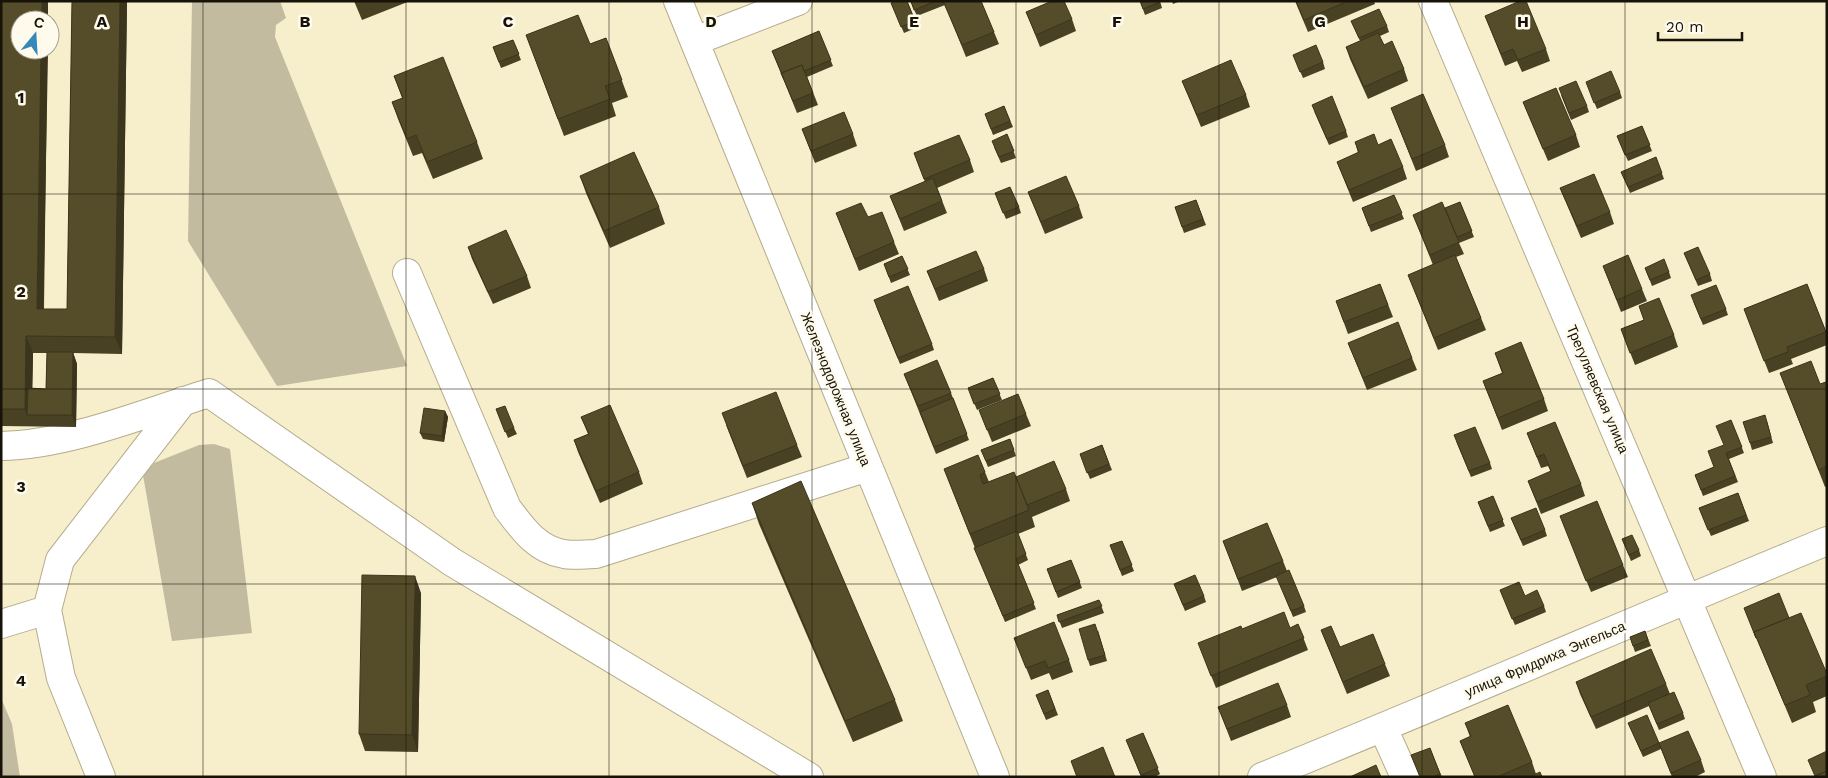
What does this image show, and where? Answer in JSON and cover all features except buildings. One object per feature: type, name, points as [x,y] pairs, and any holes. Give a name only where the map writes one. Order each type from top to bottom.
[{"type":"street","name":"Железнодорожная улица","points":[[678,1],[995,777]]},
{"type":"street","points":[[695,41],[798,1]]},
{"type":"street","name":"Трегуляевская улица","points":[[1432,1],[1688,598],[1714,667],[1762,777]]},
{"type":"street","points":[[407,273],[508,508],[526,534],[544,547],[564,554],[596,554],[868,467]]},
{"type":"street","points":[[1,446],[22,446],[90,431],[208,393],[452,562],[809,777]]},
{"type":"street","points":[[101,777],[61,678],[47,610],[60,560],[183,401]]},
{"type":"street","name":"улица Фридриха Энгельса","points":[[1262,777],[1827,541]]},
{"type":"street","points":[[1,624],[47,610]]},
{"type":"street","points":[[1383,728],[1405,777]]},
{"type":"shaded area","points":[[192,1],[280,1],[286,18],[276,25],[275,37],[407,366],[277,386],[188,241]]},
{"type":"shaded area","points":[[214,444],[230,449],[252,633],[172,641],[143,475],[154,463],[199,445]]},
{"type":"shaded area","points":[[1,698],[12,724],[20,777],[1,777]]}]
